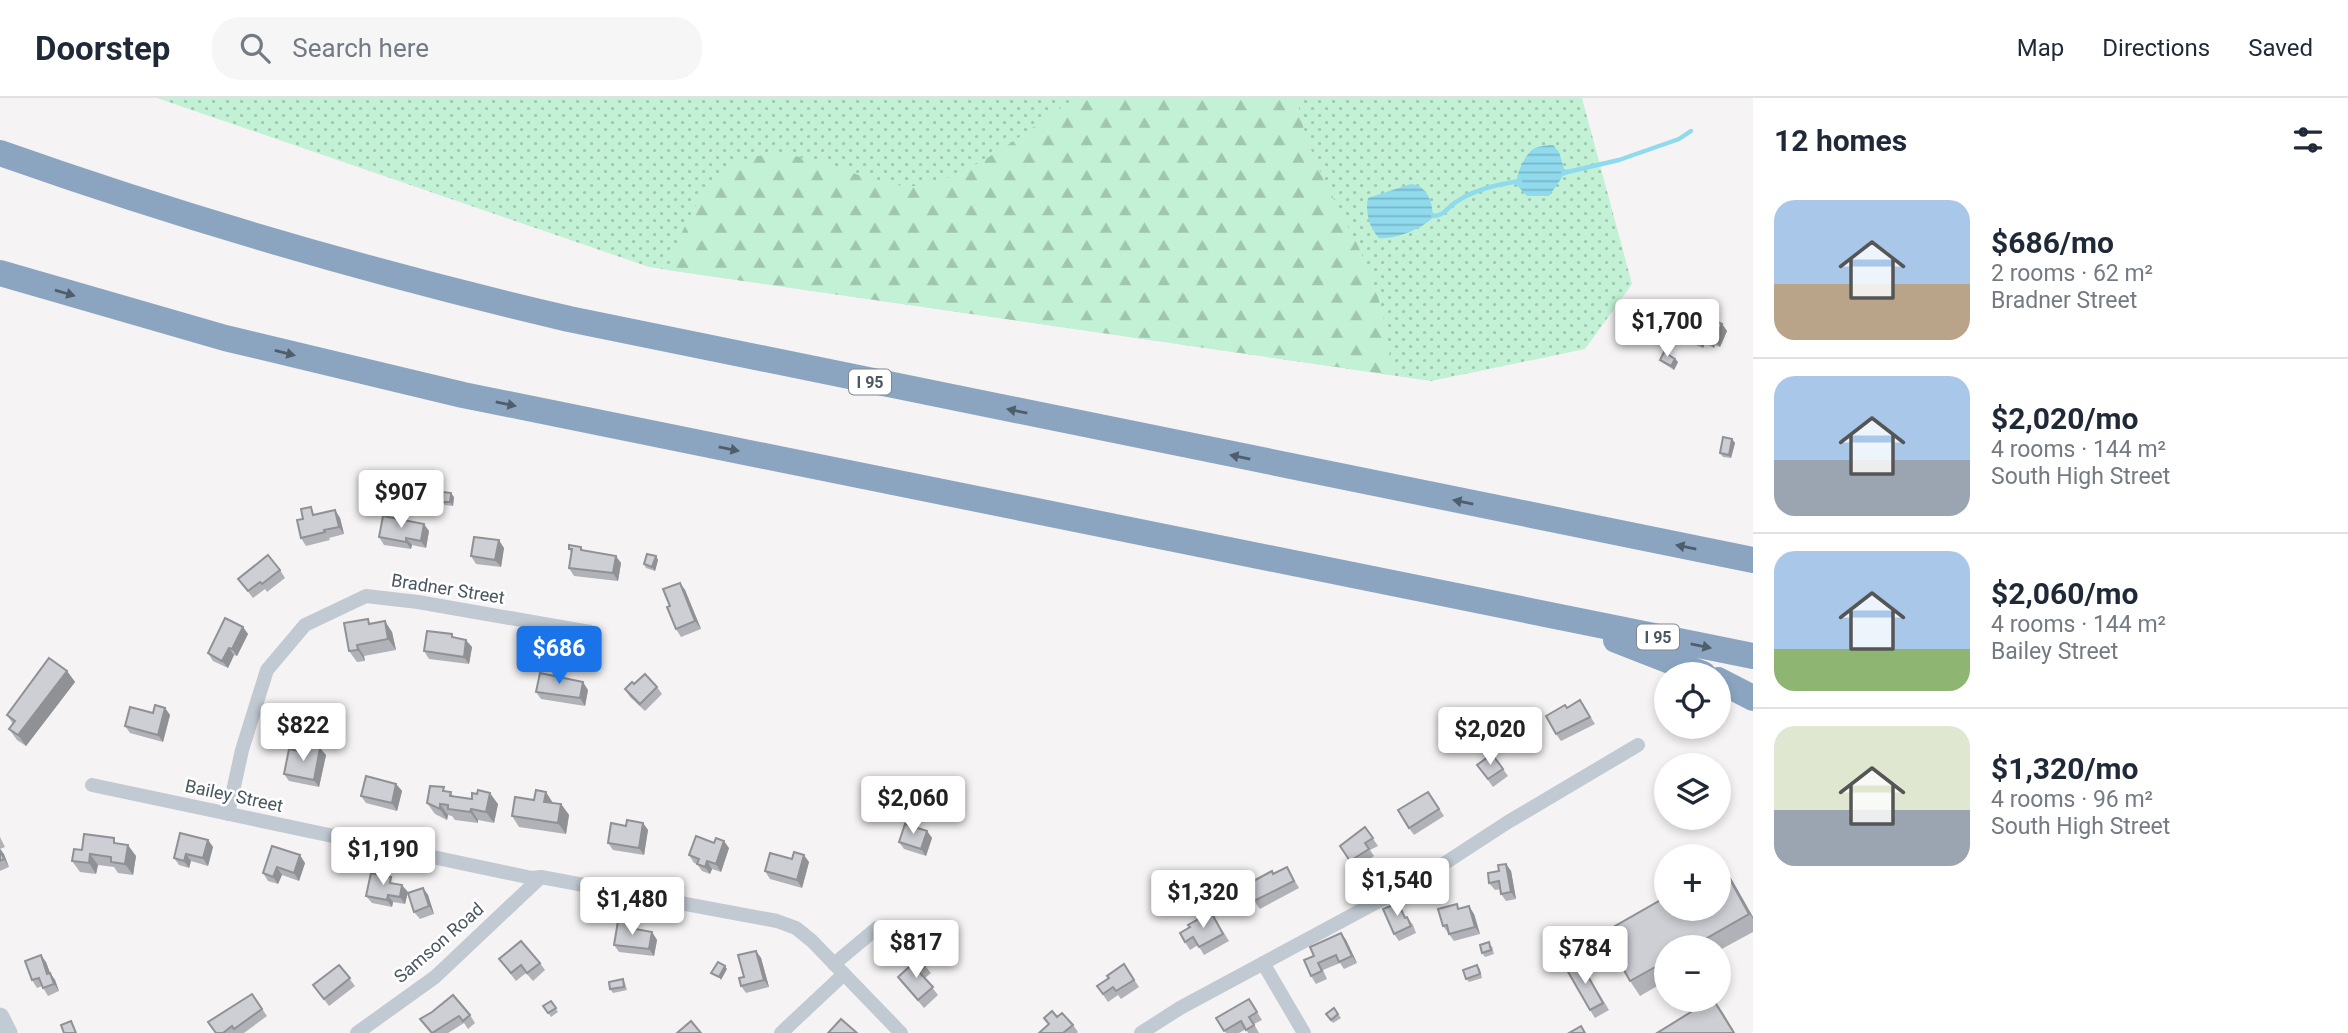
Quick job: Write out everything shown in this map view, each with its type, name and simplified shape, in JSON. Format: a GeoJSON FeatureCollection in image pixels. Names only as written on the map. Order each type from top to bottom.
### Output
{"type":"FeatureCollection","features":[{"type":"Feature","properties":{"kind":"highway","name":"I 95"},"geometry":{"type":"LineString","coordinates":[[0,152],[133,198],[269,240],[419,282],[557,316],[1753,560]]}},
{"type":"Feature","properties":{"kind":"highway","name":"I 95"},"geometry":{"type":"LineString","coordinates":[[0,273],[225,338],[451,393],[1753,656]]}},
{"type":"Feature","properties":{"kind":"highway"},"geometry":{"type":"LineString","coordinates":[[1562,618],[1673,662]]}},
{"type":"Feature","properties":{"kind":"highway"},"geometry":{"type":"LineString","coordinates":[[1731,687],[1753,698]]}},
{"type":"Feature","properties":{"kind":"main road"},"geometry":{"type":"LineString","coordinates":[[0,1017],[8,1033]]}},
{"type":"Feature","properties":{"kind":"street","name":"Bradner Street"},"geometry":{"type":"LineString","coordinates":[[228,814],[242,750],[267,670],[305,625],[366,596],[418,602],[590,632]]}},
{"type":"Feature","properties":{"kind":"street"},"geometry":{"type":"LineString","coordinates":[[1141,1033],[1180,1008],[1425,876],[1508,822],[1637,745]]}},
{"type":"Feature","properties":{"kind":"street","name":"Bailey Street"},"geometry":{"type":"LineString","coordinates":[[92,785],[532,878],[541,877],[777,921],[796,928],[812,940],[901,1033]]}},
{"type":"Feature","properties":{"kind":"street","name":"Samson Road"},"geometry":{"type":"LineString","coordinates":[[357,1033],[435,977],[541,877]]}},
{"type":"Feature","properties":{"kind":"street"},"geometry":{"type":"LineString","coordinates":[[781,1033],[877,928]]}},
{"type":"Feature","properties":{"kind":"street"},"geometry":{"type":"LineString","coordinates":[[1263,963],[1304,1033]]}},
{"type":"Feature","properties":{"kind":"green space"},"geometry":{"type":"Polygon","coordinates":[[[157,98],[1582,98],[1632,284],[1585,349],[1431,381],[649,267],[157,98]]]}},
{"type":"Feature","properties":{"kind":"green space"},"geometry":{"type":"Polygon","coordinates":[[[1075,98],[1298,98],[1305,134],[1372,278],[1385,325],[1392,375],[667,270],[691,214],[705,192],[721,174],[740,161],[764,155],[792,156],[893,184],[914,186],[933,183],[975,165],[997,152],[1075,98]]]}},
{"type":"Feature","properties":{"kind":"water"},"geometry":{"type":"Polygon","coordinates":[[[1553,145],[1559,152],[1568,174],[1563,176],[1549,196],[1527,196],[1516,184],[1522,164],[1535,148],[1553,145]]]}},
{"type":"Feature","properties":{"kind":"water"},"geometry":{"type":"Polygon","coordinates":[[[1411,184],[1417,185],[1428,196],[1432,218],[1407,233],[1379,238],[1369,219],[1368,198],[1411,184]]]}},
{"type":"Feature","properties":{"kind":"building"},"geometry":{"type":"Polygon","coordinates":[[[1697,313],[1722,324],[1714,340],[1700,336],[1698,340],[1686,335],[1697,313]]]}},
{"type":"Feature","properties":{"kind":"building"},"geometry":{"type":"Polygon","coordinates":[[[1664,352],[1675,359],[1671,366],[1660,360],[1664,352]]]}},
{"type":"Feature","properties":{"kind":"building"},"geometry":{"type":"Polygon","coordinates":[[[1723,437],[1732,439],[1729,455],[1720,453],[1723,437]]]}},
{"type":"Feature","properties":{"kind":"building"},"geometry":{"type":"Polygon","coordinates":[[[443,492],[451,493],[450,502],[442,502],[443,492]]]}},
{"type":"Feature","properties":{"kind":"building"},"geometry":{"type":"Polygon","coordinates":[[[311,507],[313,515],[335,510],[339,527],[301,538],[297,520],[303,519],[301,509],[311,507]]]}},
{"type":"Feature","properties":{"kind":"building"},"geometry":{"type":"Polygon","coordinates":[[[383,516],[424,524],[421,541],[406,538],[406,542],[379,537],[383,516]]]}},
{"type":"Feature","properties":{"kind":"building"},"geometry":{"type":"Polygon","coordinates":[[[474,537],[499,540],[495,560],[471,556],[474,537]]]}},
{"type":"Feature","properties":{"kind":"building"},"geometry":{"type":"Polygon","coordinates":[[[569,545],[581,547],[581,550],[616,556],[613,573],[569,568],[572,549],[569,549],[569,545]]]}},
{"type":"Feature","properties":{"kind":"building"},"geometry":{"type":"Polygon","coordinates":[[[647,554],[656,556],[652,567],[644,564],[647,554]]]}},
{"type":"Feature","properties":{"kind":"building"},"geometry":{"type":"Polygon","coordinates":[[[268,555],[280,570],[248,591],[238,579],[268,555]]]}},
{"type":"Feature","properties":{"kind":"building"},"geometry":{"type":"Polygon","coordinates":[[[680,583],[695,621],[676,629],[663,589],[680,583]]]}},
{"type":"Feature","properties":{"kind":"building"},"geometry":{"type":"Polygon","coordinates":[[[225,618],[243,627],[232,649],[229,648],[222,661],[208,653],[225,618]]]}},
{"type":"Feature","properties":{"kind":"building"},"geometry":{"type":"Polygon","coordinates":[[[368,619],[369,624],[385,621],[388,639],[357,645],[358,650],[349,651],[344,623],[368,619]]]}},
{"type":"Feature","properties":{"kind":"building"},"geometry":{"type":"Polygon","coordinates":[[[427,631],[452,634],[452,637],[466,640],[464,657],[424,651],[427,631]]]}},
{"type":"Feature","properties":{"kind":"building"},"geometry":{"type":"Polygon","coordinates":[[[49,658],[67,671],[18,735],[9,729],[15,721],[7,715],[49,658]]]}},
{"type":"Feature","properties":{"kind":"building"},"geometry":{"type":"Polygon","coordinates":[[[540,673],[583,682],[580,698],[536,692],[540,673]]]}},
{"type":"Feature","properties":{"kind":"building"},"geometry":{"type":"Polygon","coordinates":[[[645,674],[657,687],[640,704],[625,689],[645,674]]]}},
{"type":"Feature","properties":{"kind":"building"},"geometry":{"type":"Polygon","coordinates":[[[1580,700],[1590,717],[1556,734],[1546,716],[1580,700]]]}},
{"type":"Feature","properties":{"kind":"building"},"geometry":{"type":"Polygon","coordinates":[[[155,705],[165,708],[158,735],[125,726],[130,707],[153,713],[155,705]]]}},
{"type":"Feature","properties":{"kind":"building"},"geometry":{"type":"Polygon","coordinates":[[[304,745],[320,748],[314,780],[284,774],[289,749],[303,752],[304,745]]]}},
{"type":"Feature","properties":{"kind":"building"},"geometry":{"type":"Polygon","coordinates":[[[1492,754],[1503,769],[1488,779],[1477,765],[1492,754]]]}},
{"type":"Feature","properties":{"kind":"building"},"geometry":{"type":"Polygon","coordinates":[[[366,776],[396,784],[392,803],[361,796],[366,776]]]}},
{"type":"Feature","properties":{"kind":"building"},"geometry":{"type":"Polygon","coordinates":[[[430,786],[444,787],[443,791],[451,792],[450,796],[472,799],[472,793],[477,794],[478,790],[490,793],[486,812],[448,809],[448,805],[440,804],[440,809],[427,803],[430,786]]]}},
{"type":"Feature","properties":{"kind":"building"},"geometry":{"type":"Polygon","coordinates":[[[536,790],[546,792],[544,802],[561,804],[558,823],[512,816],[515,797],[534,800],[536,790]]]}},
{"type":"Feature","properties":{"kind":"building"},"geometry":{"type":"Polygon","coordinates":[[[1428,792],[1439,809],[1409,828],[1398,810],[1428,792]]]}},
{"type":"Feature","properties":{"kind":"building"},"geometry":{"type":"Polygon","coordinates":[[[627,820],[643,823],[639,848],[608,843],[611,823],[626,826],[627,820]]]}},
{"type":"Feature","properties":{"kind":"building"},"geometry":{"type":"Polygon","coordinates":[[[905,824],[927,831],[921,849],[899,842],[905,824]]]}},
{"type":"Feature","properties":{"kind":"building"},"geometry":{"type":"Polygon","coordinates":[[[1365,827],[1373,838],[1365,843],[1369,849],[1350,861],[1340,846],[1365,827]]]}},
{"type":"Feature","properties":{"kind":"building"},"geometry":{"type":"Polygon","coordinates":[[[180,833],[208,840],[203,858],[186,854],[184,861],[174,858],[180,833]]]}},
{"type":"Feature","properties":{"kind":"building"},"geometry":{"type":"Polygon","coordinates":[[[84,834],[114,838],[114,843],[128,845],[125,864],[111,862],[111,857],[90,854],[89,863],[72,861],[74,849],[82,850],[84,834]]]}},
{"type":"Feature","properties":{"kind":"building"},"geometry":{"type":"Polygon","coordinates":[[[696,836],[714,843],[716,838],[724,841],[716,864],[707,861],[705,867],[697,864],[699,859],[689,855],[696,836]]]}},
{"type":"Feature","properties":{"kind":"building"},"geometry":{"type":"Polygon","coordinates":[[[272,846],[300,855],[294,873],[277,867],[273,877],[263,873],[272,846]]]}},
{"type":"Feature","properties":{"kind":"building"},"geometry":{"type":"Polygon","coordinates":[[[794,852],[804,855],[797,880],[765,871],[770,853],[792,859],[794,852]]]}},
{"type":"Feature","properties":{"kind":"building"},"geometry":{"type":"Polygon","coordinates":[[[1506,864],[1511,892],[1501,894],[1499,881],[1489,883],[1488,873],[1499,871],[1498,865],[1506,864]]]}},
{"type":"Feature","properties":{"kind":"building"},"geometry":{"type":"Polygon","coordinates":[[[1287,867],[1294,881],[1254,901],[1246,885],[1272,871],[1273,874],[1287,867]]]}},
{"type":"Feature","properties":{"kind":"building"},"geometry":{"type":"Polygon","coordinates":[[[371,873],[391,877],[390,883],[402,885],[400,897],[388,895],[387,900],[366,896],[371,873]]]}},
{"type":"Feature","properties":{"kind":"building"},"geometry":{"type":"Polygon","coordinates":[[[1731,881],[1749,914],[1712,935],[1654,935],[1654,968],[1630,981],[1603,933],[1654,904],[1654,921],[1731,921],[1731,881]]]}},
{"type":"Feature","properties":{"kind":"building"},"geometry":{"type":"Polygon","coordinates":[[[423,888],[429,906],[414,912],[408,893],[423,888]]]}},
{"type":"Feature","properties":{"kind":"building"},"geometry":{"type":"Polygon","coordinates":[[[1398,903],[1411,926],[1394,934],[1383,909],[1398,903]]]}},
{"type":"Feature","properties":{"kind":"building"},"geometry":{"type":"Polygon","coordinates":[[[1457,904],[1458,909],[1469,906],[1475,927],[1449,934],[1447,925],[1443,926],[1438,909],[1457,904]]]}},
{"type":"Feature","properties":{"kind":"building"},"geometry":{"type":"Polygon","coordinates":[[[1211,912],[1223,934],[1199,947],[1193,937],[1185,942],[1180,933],[1190,927],[1188,925],[1211,912]]]}},
{"type":"Feature","properties":{"kind":"building"},"geometry":{"type":"Polygon","coordinates":[[[618,921],[631,923],[630,928],[652,932],[649,949],[614,945],[618,921]]]}},
{"type":"Feature","properties":{"kind":"building"},"geometry":{"type":"Polygon","coordinates":[[[1341,933],[1352,956],[1339,962],[1336,955],[1318,963],[1322,971],[1311,976],[1304,960],[1314,956],[1310,947],[1341,933]]]}},
{"type":"Feature","properties":{"kind":"building"},"geometry":{"type":"Polygon","coordinates":[[[521,941],[540,963],[527,973],[521,965],[511,973],[499,959],[521,941]]]}},
{"type":"Feature","properties":{"kind":"building"},"geometry":{"type":"Polygon","coordinates":[[[1489,942],[1491,950],[1482,953],[1480,945],[1489,942]]]}},
{"type":"Feature","properties":{"kind":"building"},"geometry":{"type":"Polygon","coordinates":[[[756,951],[764,980],[741,986],[739,978],[744,977],[738,955],[756,951]]]}},
{"type":"Feature","properties":{"kind":"building"},"geometry":{"type":"Polygon","coordinates":[[[41,955],[47,974],[50,973],[54,984],[43,988],[39,978],[32,980],[25,961],[41,955]]]}},
{"type":"Feature","properties":{"kind":"building"},"geometry":{"type":"Polygon","coordinates":[[[919,958],[925,966],[919,972],[933,987],[918,1000],[898,977],[919,958]]]}},
{"type":"Feature","properties":{"kind":"building"},"geometry":{"type":"Polygon","coordinates":[[[718,962],[725,966],[719,977],[711,973],[718,962]]]}},
{"type":"Feature","properties":{"kind":"building"},"geometry":{"type":"Polygon","coordinates":[[[1580,962],[1603,1003],[1590,1010],[1567,970],[1580,962]]]}},
{"type":"Feature","properties":{"kind":"building"},"geometry":{"type":"Polygon","coordinates":[[[1124,964],[1134,980],[1116,991],[1113,987],[1103,994],[1097,986],[1124,964]]]}},
{"type":"Feature","properties":{"kind":"building"},"geometry":{"type":"Polygon","coordinates":[[[339,965],[350,978],[324,999],[313,985],[339,965]]]}},
{"type":"Feature","properties":{"kind":"building"},"geometry":{"type":"Polygon","coordinates":[[[1477,965],[1480,974],[1466,979],[1463,970],[1477,965]]]}},
{"type":"Feature","properties":{"kind":"building"},"geometry":{"type":"Polygon","coordinates":[[[623,979],[624,987],[610,989],[609,982],[623,979]]]}},
{"type":"Feature","properties":{"kind":"building"},"geometry":{"type":"Polygon","coordinates":[[[252,994],[262,1009],[234,1029],[232,1026],[223,1033],[216,1033],[208,1022],[252,994]]]}},
{"type":"Feature","properties":{"kind":"building"},"geometry":{"type":"Polygon","coordinates":[[[453,995],[470,1015],[463,1021],[459,1016],[432,1033],[420,1019],[453,995]]]}},
{"type":"Feature","properties":{"kind":"building"},"geometry":{"type":"Polygon","coordinates":[[[1249,999],[1257,1012],[1249,1017],[1254,1025],[1246,1030],[1241,1021],[1224,1031],[1216,1018],[1249,999]]]}},
{"type":"Feature","properties":{"kind":"building"},"geometry":{"type":"Polygon","coordinates":[[[551,1001],[556,1008],[548,1013],[543,1006],[551,1001]]]}},
{"type":"Feature","properties":{"kind":"building"},"geometry":{"type":"Polygon","coordinates":[[[1334,1008],[1338,1014],[1331,1020],[1326,1014],[1334,1008]]]}},
{"type":"Feature","properties":{"kind":"building"},"geometry":{"type":"Polygon","coordinates":[[[1052,1011],[1057,1017],[1062,1013],[1073,1025],[1063,1033],[1039,1033],[1049,1024],[1044,1018],[1052,1011]]]}},
{"type":"Feature","properties":{"kind":"building"},"geometry":{"type":"Polygon","coordinates":[[[1692,1012],[1721,1012],[1734,1033],[1657,1033],[1692,1012]]]}},
{"type":"Feature","properties":{"kind":"building"},"geometry":{"type":"Polygon","coordinates":[[[841,1019],[857,1033],[828,1033],[841,1019]]]}},
{"type":"Feature","properties":{"kind":"building"},"geometry":{"type":"Polygon","coordinates":[[[71,1021],[76,1033],[64,1033],[61,1025],[71,1021]]]}},
{"type":"Feature","properties":{"kind":"building"},"geometry":{"type":"Polygon","coordinates":[[[691,1021],[701,1033],[677,1033],[691,1021]]]}},
{"type":"Feature","properties":{"kind":"building"},"geometry":{"type":"Polygon","coordinates":[[[1581,1026],[1585,1033],[1569,1033],[1581,1026]]]}},
{"type":"Feature","properties":{"kind":"waterway"},"geometry":{"type":"LineString","coordinates":[[1563,173],[1619,160],[1679,139],[1691,131]]}},
{"type":"Feature","properties":{"kind":"waterway"},"geometry":{"type":"LineString","coordinates":[[1433,216],[1440,215],[1456,202],[1478,191],[1520,181]]}}]}
